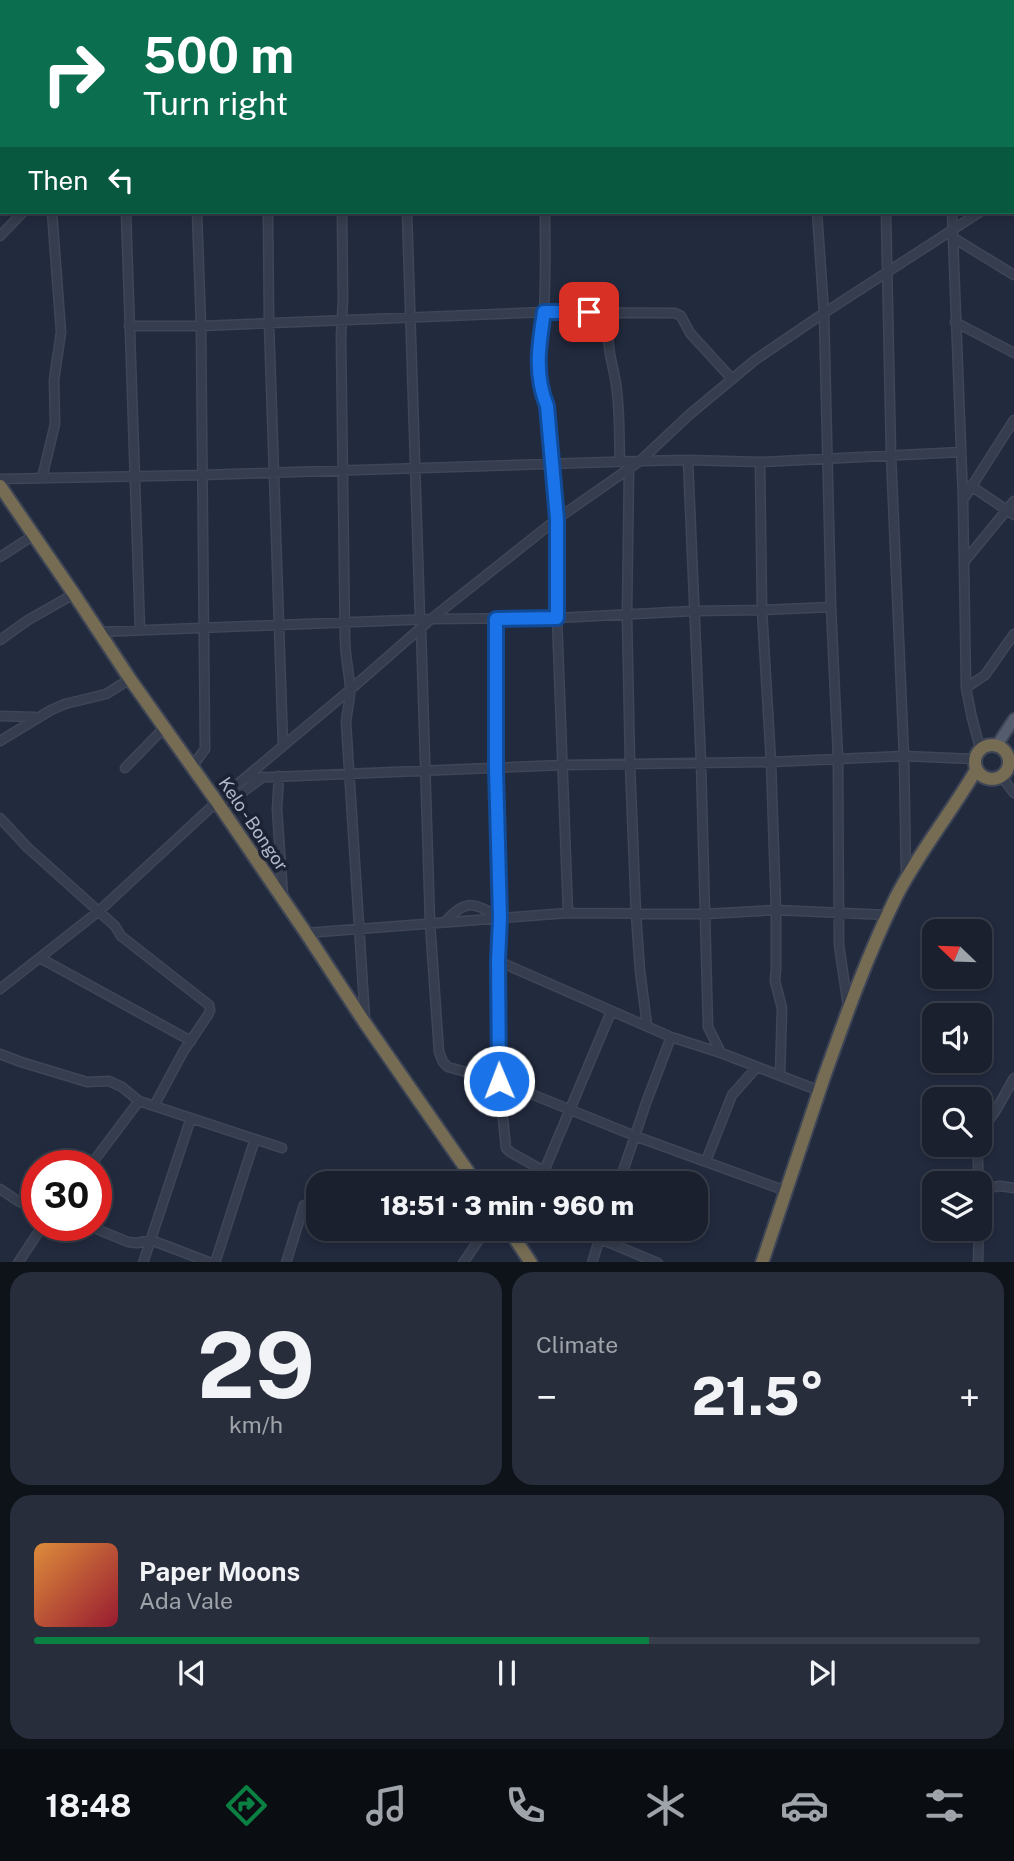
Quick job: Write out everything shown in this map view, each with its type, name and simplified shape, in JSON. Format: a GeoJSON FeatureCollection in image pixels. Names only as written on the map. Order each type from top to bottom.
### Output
{"type":"FeatureCollection","features":[{"type":"Feature","properties":{"kind":"highway","name":"Kelo - Bongor"},"geometry":{"type":"LineString","coordinates":[[0,486],[468,1171]]}},
{"type":"Feature","properties":{"kind":"highway"},"geometry":{"type":"LineString","coordinates":[[762,1262],[848,1009],[887,915],[928,841],[962,794],[979,764],[985,746],[997,745],[1005,751],[1009,763],[991,779],[979,764]]}},
{"type":"Feature","properties":{"kind":"highway"},"geometry":{"type":"LineString","coordinates":[[517,1241],[531,1262]]}},
{"type":"Feature","properties":{"kind":"main road"},"geometry":{"type":"LineString","coordinates":[[997,745],[1014,719]]}},
{"type":"Feature","properties":{"kind":"street"},"geometry":{"type":"LineString","coordinates":[[0,236],[21,214]]}},
{"type":"Feature","properties":{"kind":"street"},"geometry":{"type":"LineString","coordinates":[[43,478],[55,424],[54,380],[61,332],[52,214]]}},
{"type":"Feature","properties":{"kind":"street"},"geometry":{"type":"LineString","coordinates":[[126,214],[140,630]]}},
{"type":"Feature","properties":{"kind":"street"},"geometry":{"type":"LineString","coordinates":[[192,767],[205,749],[201,326],[197,214]]}},
{"type":"Feature","properties":{"kind":"street"},"geometry":{"type":"LineString","coordinates":[[268,214],[283,746]]}},
{"type":"Feature","properties":{"kind":"street"},"geometry":{"type":"LineString","coordinates":[[342,214],[345,655],[351,689],[346,722],[365,1023]]}},
{"type":"Feature","properties":{"kind":"street"},"geometry":{"type":"LineString","coordinates":[[407,214],[430,923],[439,1052],[448,1067],[499,1081],[635,1136],[786,1191]]}},
{"type":"Feature","properties":{"kind":"street"},"geometry":{"type":"LineString","coordinates":[[545,214],[544,312],[538,378],[547,406],[557,519],[557,618],[568,913]]}},
{"type":"Feature","properties":{"kind":"street"},"geometry":{"type":"LineString","coordinates":[[817,214],[824,313],[831,607],[838,758],[839,945],[848,1009]]}},
{"type":"Feature","properties":{"kind":"street"},"geometry":{"type":"LineString","coordinates":[[886,214],[891,455],[904,756],[906,878]]}},
{"type":"Feature","properties":{"kind":"street"},"geometry":{"type":"LineString","coordinates":[[245,778],[563,765],[771,762],[904,756],[979,764],[966,688],[963,500],[952,214]]}},
{"type":"Feature","properties":{"kind":"street"},"geometry":{"type":"LineString","coordinates":[[0,989],[99,911],[219,805],[245,778],[351,689],[420,624],[431,619],[557,519],[640,461],[689,415],[755,360],[977,214]]}},
{"type":"Feature","properties":{"kind":"street"},"geometry":{"type":"LineString","coordinates":[[952,233],[1014,275]]}},
{"type":"Feature","properties":{"kind":"street"},"geometry":{"type":"LineString","coordinates":[[129,326],[201,326],[544,312],[675,313],[681,316],[690,333],[732,379]]}},
{"type":"Feature","properties":{"kind":"street"},"geometry":{"type":"LineString","coordinates":[[612,312],[607,338],[616,384],[620,462]]}},
{"type":"Feature","properties":{"kind":"street"},"geometry":{"type":"LineString","coordinates":[[955,322],[1014,353]]}},
{"type":"Feature","properties":{"kind":"street"},"geometry":{"type":"LineString","coordinates":[[963,500],[1014,420]]}},
{"type":"Feature","properties":{"kind":"street"},"geometry":{"type":"LineString","coordinates":[[0,479],[640,461],[760,462],[961,452]]}},
{"type":"Feature","properties":{"kind":"street"},"geometry":{"type":"LineString","coordinates":[[688,460],[701,762],[708,1027],[721,1053]]}},
{"type":"Feature","properties":{"kind":"street"},"geometry":{"type":"LineString","coordinates":[[760,462],[762,610],[776,910],[775,981],[782,1008],[780,1076]]}},
{"type":"Feature","properties":{"kind":"street"},"geometry":{"type":"LineString","coordinates":[[629,468],[627,615],[630,764],[636,914],[647,1025]]}},
{"type":"Feature","properties":{"kind":"street"},"geometry":{"type":"LineString","coordinates":[[971,486],[1010,513]]}},
{"type":"Feature","properties":{"kind":"street"},"geometry":{"type":"LineString","coordinates":[[964,562],[1010,513],[1014,501]]}},
{"type":"Feature","properties":{"kind":"street"},"geometry":{"type":"LineString","coordinates":[[0,557],[34,535]]}},
{"type":"Feature","properties":{"kind":"street"},"geometry":{"type":"LineString","coordinates":[[0,640],[28,620],[74,594]]}},
{"type":"Feature","properties":{"kind":"street"},"geometry":{"type":"LineString","coordinates":[[431,619],[557,618],[831,607]]}},
{"type":"Feature","properties":{"kind":"street"},"geometry":{"type":"LineString","coordinates":[[496,619],[499,1081],[506,1148],[510,1152],[544,1171],[611,1012]]}},
{"type":"Feature","properties":{"kind":"street"},"geometry":{"type":"LineString","coordinates":[[98,632],[345,622],[420,624]]}},
{"type":"Feature","properties":{"kind":"street"},"geometry":{"type":"LineString","coordinates":[[966,688],[985,675],[1014,634]]}},
{"type":"Feature","properties":{"kind":"street"},"geometry":{"type":"LineString","coordinates":[[0,741],[65,704],[106,694],[130,679]]}},
{"type":"Feature","properties":{"kind":"street"},"geometry":{"type":"LineString","coordinates":[[0,716],[39,717]]}},
{"type":"Feature","properties":{"kind":"street"},"geometry":{"type":"LineString","coordinates":[[125,768],[164,728]]}},
{"type":"Feature","properties":{"kind":"street"},"geometry":{"type":"LineString","coordinates":[[1009,763],[1014,793]]}},
{"type":"Feature","properties":{"kind":"street"},"geometry":{"type":"LineString","coordinates":[[279,776],[277,809],[283,899]]}},
{"type":"Feature","properties":{"kind":"street"},"geometry":{"type":"LineString","coordinates":[[219,805],[263,777]]}},
{"type":"Feature","properties":{"kind":"street"},"geometry":{"type":"LineString","coordinates":[[0,818],[27,847],[115,926],[121,936],[209,1005],[208,1015],[176,1064],[154,1106]]}},
{"type":"Feature","properties":{"kind":"street"},"geometry":{"type":"LineString","coordinates":[[445,922],[454,911],[467,904],[478,905],[500,918]]}},
{"type":"Feature","properties":{"kind":"street"},"geometry":{"type":"LineString","coordinates":[[306,933],[568,913],[705,914],[776,910],[887,915]]}},
{"type":"Feature","properties":{"kind":"street"},"geometry":{"type":"LineString","coordinates":[[40,958],[191,1041]]}},
{"type":"Feature","properties":{"kind":"street"},"geometry":{"type":"LineString","coordinates":[[498,961],[671,1037],[820,1091]]}},
{"type":"Feature","properties":{"kind":"street"},"geometry":{"type":"LineString","coordinates":[[623,1171],[671,1037]]}},
{"type":"Feature","properties":{"kind":"street"},"geometry":{"type":"LineString","coordinates":[[0,1054],[87,1082],[109,1081],[122,1087],[139,1101],[282,1148]]}},
{"type":"Feature","properties":{"kind":"street"},"geometry":{"type":"LineString","coordinates":[[706,1161],[732,1094],[758,1067]]}},
{"type":"Feature","properties":{"kind":"street"},"geometry":{"type":"LineString","coordinates":[[992,1116],[1014,1078]]}},
{"type":"Feature","properties":{"kind":"street"},"geometry":{"type":"LineString","coordinates":[[102,1150],[139,1101]]}},
{"type":"Feature","properties":{"kind":"street"},"geometry":{"type":"LineString","coordinates":[[143,1262],[191,1118]]}},
{"type":"Feature","properties":{"kind":"street"},"geometry":{"type":"LineString","coordinates":[[112,1235],[132,1243],[151,1240],[213,1262],[255,1139]]}},
{"type":"Feature","properties":{"kind":"street"},"geometry":{"type":"LineString","coordinates":[[992,1187],[1014,1188]]}},
{"type":"Feature","properties":{"kind":"street"},"geometry":{"type":"LineString","coordinates":[[0,1189],[21,1202]]}},
{"type":"Feature","properties":{"kind":"street"},"geometry":{"type":"LineString","coordinates":[[286,1262],[304,1205]]}},
{"type":"Feature","properties":{"kind":"street"},"geometry":{"type":"LineString","coordinates":[[18,1262],[32,1241]]}},
{"type":"Feature","properties":{"kind":"street"},"geometry":{"type":"LineString","coordinates":[[463,1262],[478,1241]]}},
{"type":"Feature","properties":{"kind":"street"},"geometry":{"type":"LineString","coordinates":[[592,1262],[600,1241]]}},
{"type":"Feature","properties":{"kind":"street"},"geometry":{"type":"LineString","coordinates":[[603,1241],[658,1262]]}},
{"type":"Feature","properties":{"kind":"street"},"geometry":{"type":"LineString","coordinates":[[978,1262],[979,1241]]}},
{"type":"Feature","properties":{"kind":"route"},"geometry":{"type":"LineString","coordinates":[[499,1081],[496,619],[557,618],[557,519],[547,406],[538,378],[539,345],[544,312],[589,312]]}}]}
